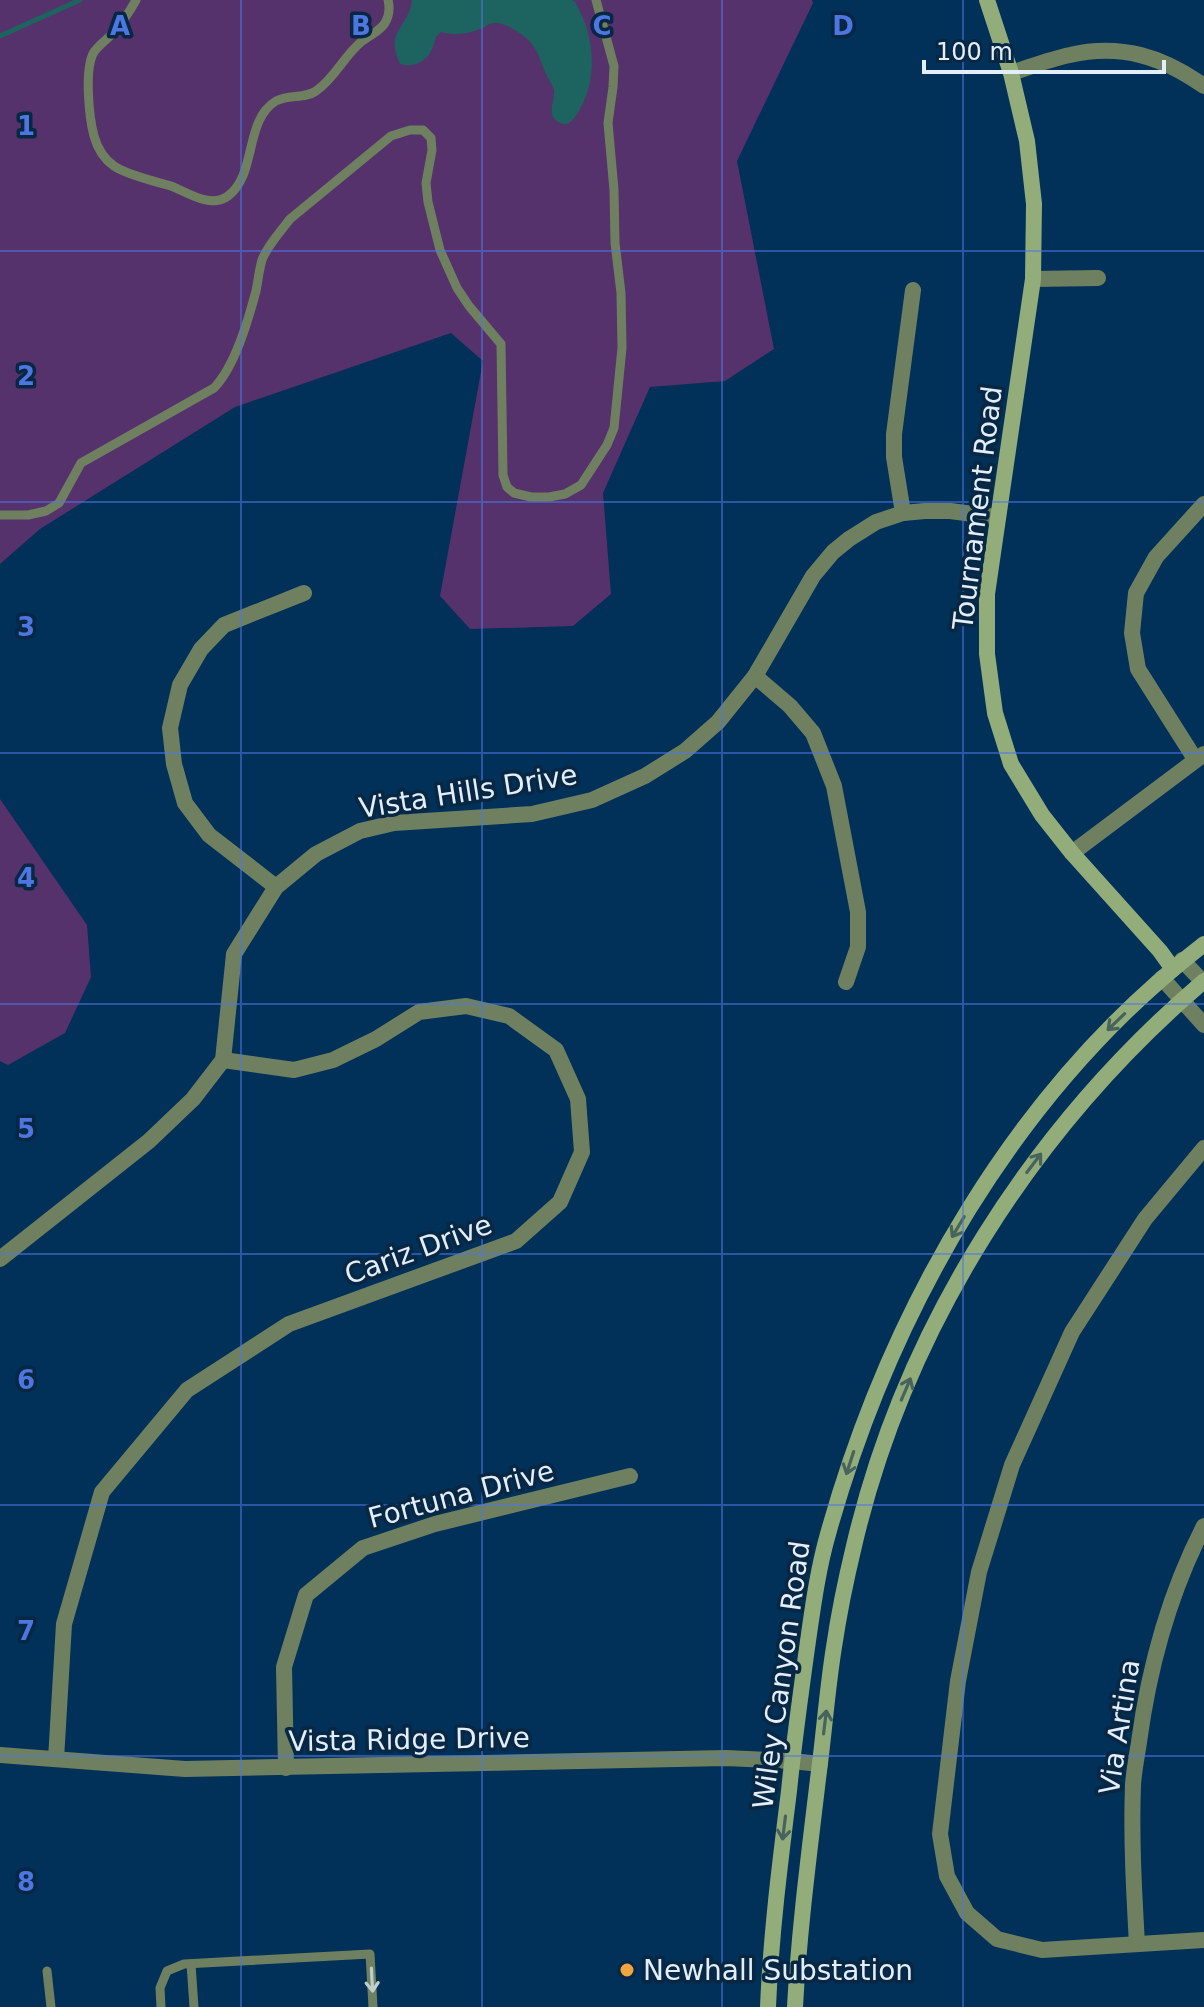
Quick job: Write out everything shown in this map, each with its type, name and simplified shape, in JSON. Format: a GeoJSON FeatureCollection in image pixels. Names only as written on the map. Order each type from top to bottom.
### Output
{"type":"FeatureCollection","features":[{"type":"Feature","properties":{"kind":"main road","name":"Tournament Road"},"geometry":{"type":"LineString","coordinates":[[987,0],[1011,73],[1027,141],[1034,204],[1033,279],[987,594],[987,654],[995,713],[1011,764],[1042,815],[1173,969]]}},
{"type":"Feature","properties":{"kind":"main road","name":"Wiley Canyon Road"},"geometry":{"type":"LineString","coordinates":[[768,2007],[772,1935],[812,1611],[827,1537],[877,1388],[908,1318],[955,1232],[1004,1156],[1055,1090],[1109,1029],[1204,944]]}},
{"type":"Feature","properties":{"kind":"main road","name":"Wiley Canyon Road"},"geometry":{"type":"LineString","coordinates":[[795,2007],[834,1648],[854,1545],[872,1480],[922,1349],[961,1275],[1026,1174],[1073,1112],[1129,1050],[1204,982]]}},
{"type":"Feature","properties":{"kind":"street"},"geometry":{"type":"LineString","coordinates":[[1011,73],[1071,54],[1107,50],[1140,53],[1182,70],[1204,86]]}},
{"type":"Feature","properties":{"kind":"street"},"geometry":{"type":"LineString","coordinates":[[1033,279],[1098,278]]}},
{"type":"Feature","properties":{"kind":"street"},"geometry":{"type":"LineString","coordinates":[[903,513],[894,457],[894,434],[913,290]]}},
{"type":"Feature","properties":{"kind":"street"},"geometry":{"type":"LineString","coordinates":[[1072,853],[1200,756],[1138,669],[1132,633],[1136,593],[1156,557],[1204,504]]}},
{"type":"Feature","properties":{"kind":"street","name":"Vista Hills Drive"},"geometry":{"type":"LineString","coordinates":[[223,1060],[234,954],[276,887],[316,854],[360,831],[394,823],[532,814],[592,800],[645,776],[685,751],[718,722],[755,676],[813,576],[833,552],[849,539],[876,522],[903,513],[950,511],[997,517]]}},
{"type":"Feature","properties":{"kind":"street"},"geometry":{"type":"LineString","coordinates":[[276,887],[209,835],[185,803],[174,764],[170,728],[180,685],[201,649],[224,625],[304,593]]}},
{"type":"Feature","properties":{"kind":"street"},"geometry":{"type":"LineString","coordinates":[[755,676],[790,706],[813,733],[834,786],[858,912],[858,947],[846,982]]}},
{"type":"Feature","properties":{"kind":"street","name":"Tournament Road"},"geometry":{"type":"LineString","coordinates":[[1173,969],[1204,982]]}},
{"type":"Feature","properties":{"kind":"street","name":"Tournament Road"},"geometry":{"type":"LineString","coordinates":[[1173,969],[1182,999],[1204,1025]]}},
{"type":"Feature","properties":{"kind":"street","name":"Cariz Drive"},"geometry":{"type":"LineString","coordinates":[[56,1759],[64,1624],[102,1492],[187,1390],[289,1324],[516,1241],[560,1202],[582,1152],[578,1099],[556,1050],[509,1016],[466,1006],[419,1012],[376,1039],[333,1060],[294,1070],[223,1060]]}},
{"type":"Feature","properties":{"kind":"street"},"geometry":{"type":"LineString","coordinates":[[0,1259],[149,1141],[193,1099],[223,1060]]}},
{"type":"Feature","properties":{"kind":"street"},"geometry":{"type":"LineString","coordinates":[[1204,1148],[1145,1219],[1072,1332],[1012,1465],[979,1572],[958,1681],[940,1834],[947,1876],[967,1913],[997,1939],[1042,1950],[1204,1940]]}},
{"type":"Feature","properties":{"kind":"street","name":"Fortuna Drive"},"geometry":{"type":"LineString","coordinates":[[286,1768],[284,1667],[306,1595],[363,1548],[435,1524],[630,1476]]}},
{"type":"Feature","properties":{"kind":"street","name":"Via Artina"},"geometry":{"type":"LineString","coordinates":[[1137,1944],[1132,1853],[1133,1795],[1142,1714],[1161,1634],[1192,1548],[1204,1526]]}},
{"type":"Feature","properties":{"kind":"street","name":"Vista Ridge Drive"},"geometry":{"type":"LineString","coordinates":[[0,1755],[185,1769],[726,1758],[820,1764]]}},
{"type":"Feature","properties":{"kind":"lane"},"geometry":{"type":"LineString","coordinates":[[136,0],[113,33],[93,53],[89,70],[89,98],[94,137],[104,157],[116,168],[201,199],[217,201],[228,196],[238,184],[263,111],[278,99],[314,93],[334,75],[357,45],[384,25],[390,9],[388,0]]}},
{"type":"Feature","properties":{"kind":"lane"},"geometry":{"type":"LineString","coordinates":[[0,515],[28,515],[46,511],[59,503],[81,463],[214,388],[222,379],[244,330],[262,259],[280,232],[290,219],[391,136],[410,130],[423,130],[431,138],[426,183],[440,250],[457,288],[501,344],[503,475],[507,487],[514,493],[549,497],[565,494],[581,485],[607,445],[614,428],[622,348],[621,293],[608,123],[614,66],[596,0]]}},
{"type":"Feature","properties":{"kind":"lane"},"geometry":{"type":"LineString","coordinates":[[161,2007],[160,1988],[167,1971],[184,1964],[370,1954],[373,2007]]}},
{"type":"Feature","properties":{"kind":"lane"},"geometry":{"type":"LineString","coordinates":[[191,1964],[194,2007]]}},
{"type":"Feature","properties":{"kind":"lane"},"geometry":{"type":"LineString","coordinates":[[47,1971],[51,2007]]}},
{"type":"Feature","properties":{"kind":"shaded area"},"geometry":{"type":"Polygon","coordinates":[[[0,0],[812,0],[737,161],[774,349],[725,381],[650,387],[603,493],[611,594],[573,626],[470,629],[440,596],[483,361],[451,333],[235,407],[40,529],[0,564],[0,0]]]}},
{"type":"Feature","properties":{"kind":"shaded area"},"geometry":{"type":"Polygon","coordinates":[[[412,0],[575,2],[587,30],[592,60],[588,90],[575,117],[567,124],[555,120],[552,113],[554,90],[537,52],[525,37],[502,24],[493,23],[462,34],[441,32],[423,61],[400,64],[396,53],[396,36],[412,0]]]}},
{"type":"Feature","properties":{"kind":"shaded area"},"geometry":{"type":"Polygon","coordinates":[[[0,799],[87,925],[91,977],[65,1033],[8,1065],[0,1061],[0,799]]]}},
{"type":"Feature","properties":{"kind":"waterway"},"geometry":{"type":"LineString","coordinates":[[0,36],[80,0]]}},
{"type":"Feature","properties":{"kind":"place","name":"Newhall Substation"},"geometry":{"type":"Point","coordinates":[627,1970]}}]}
